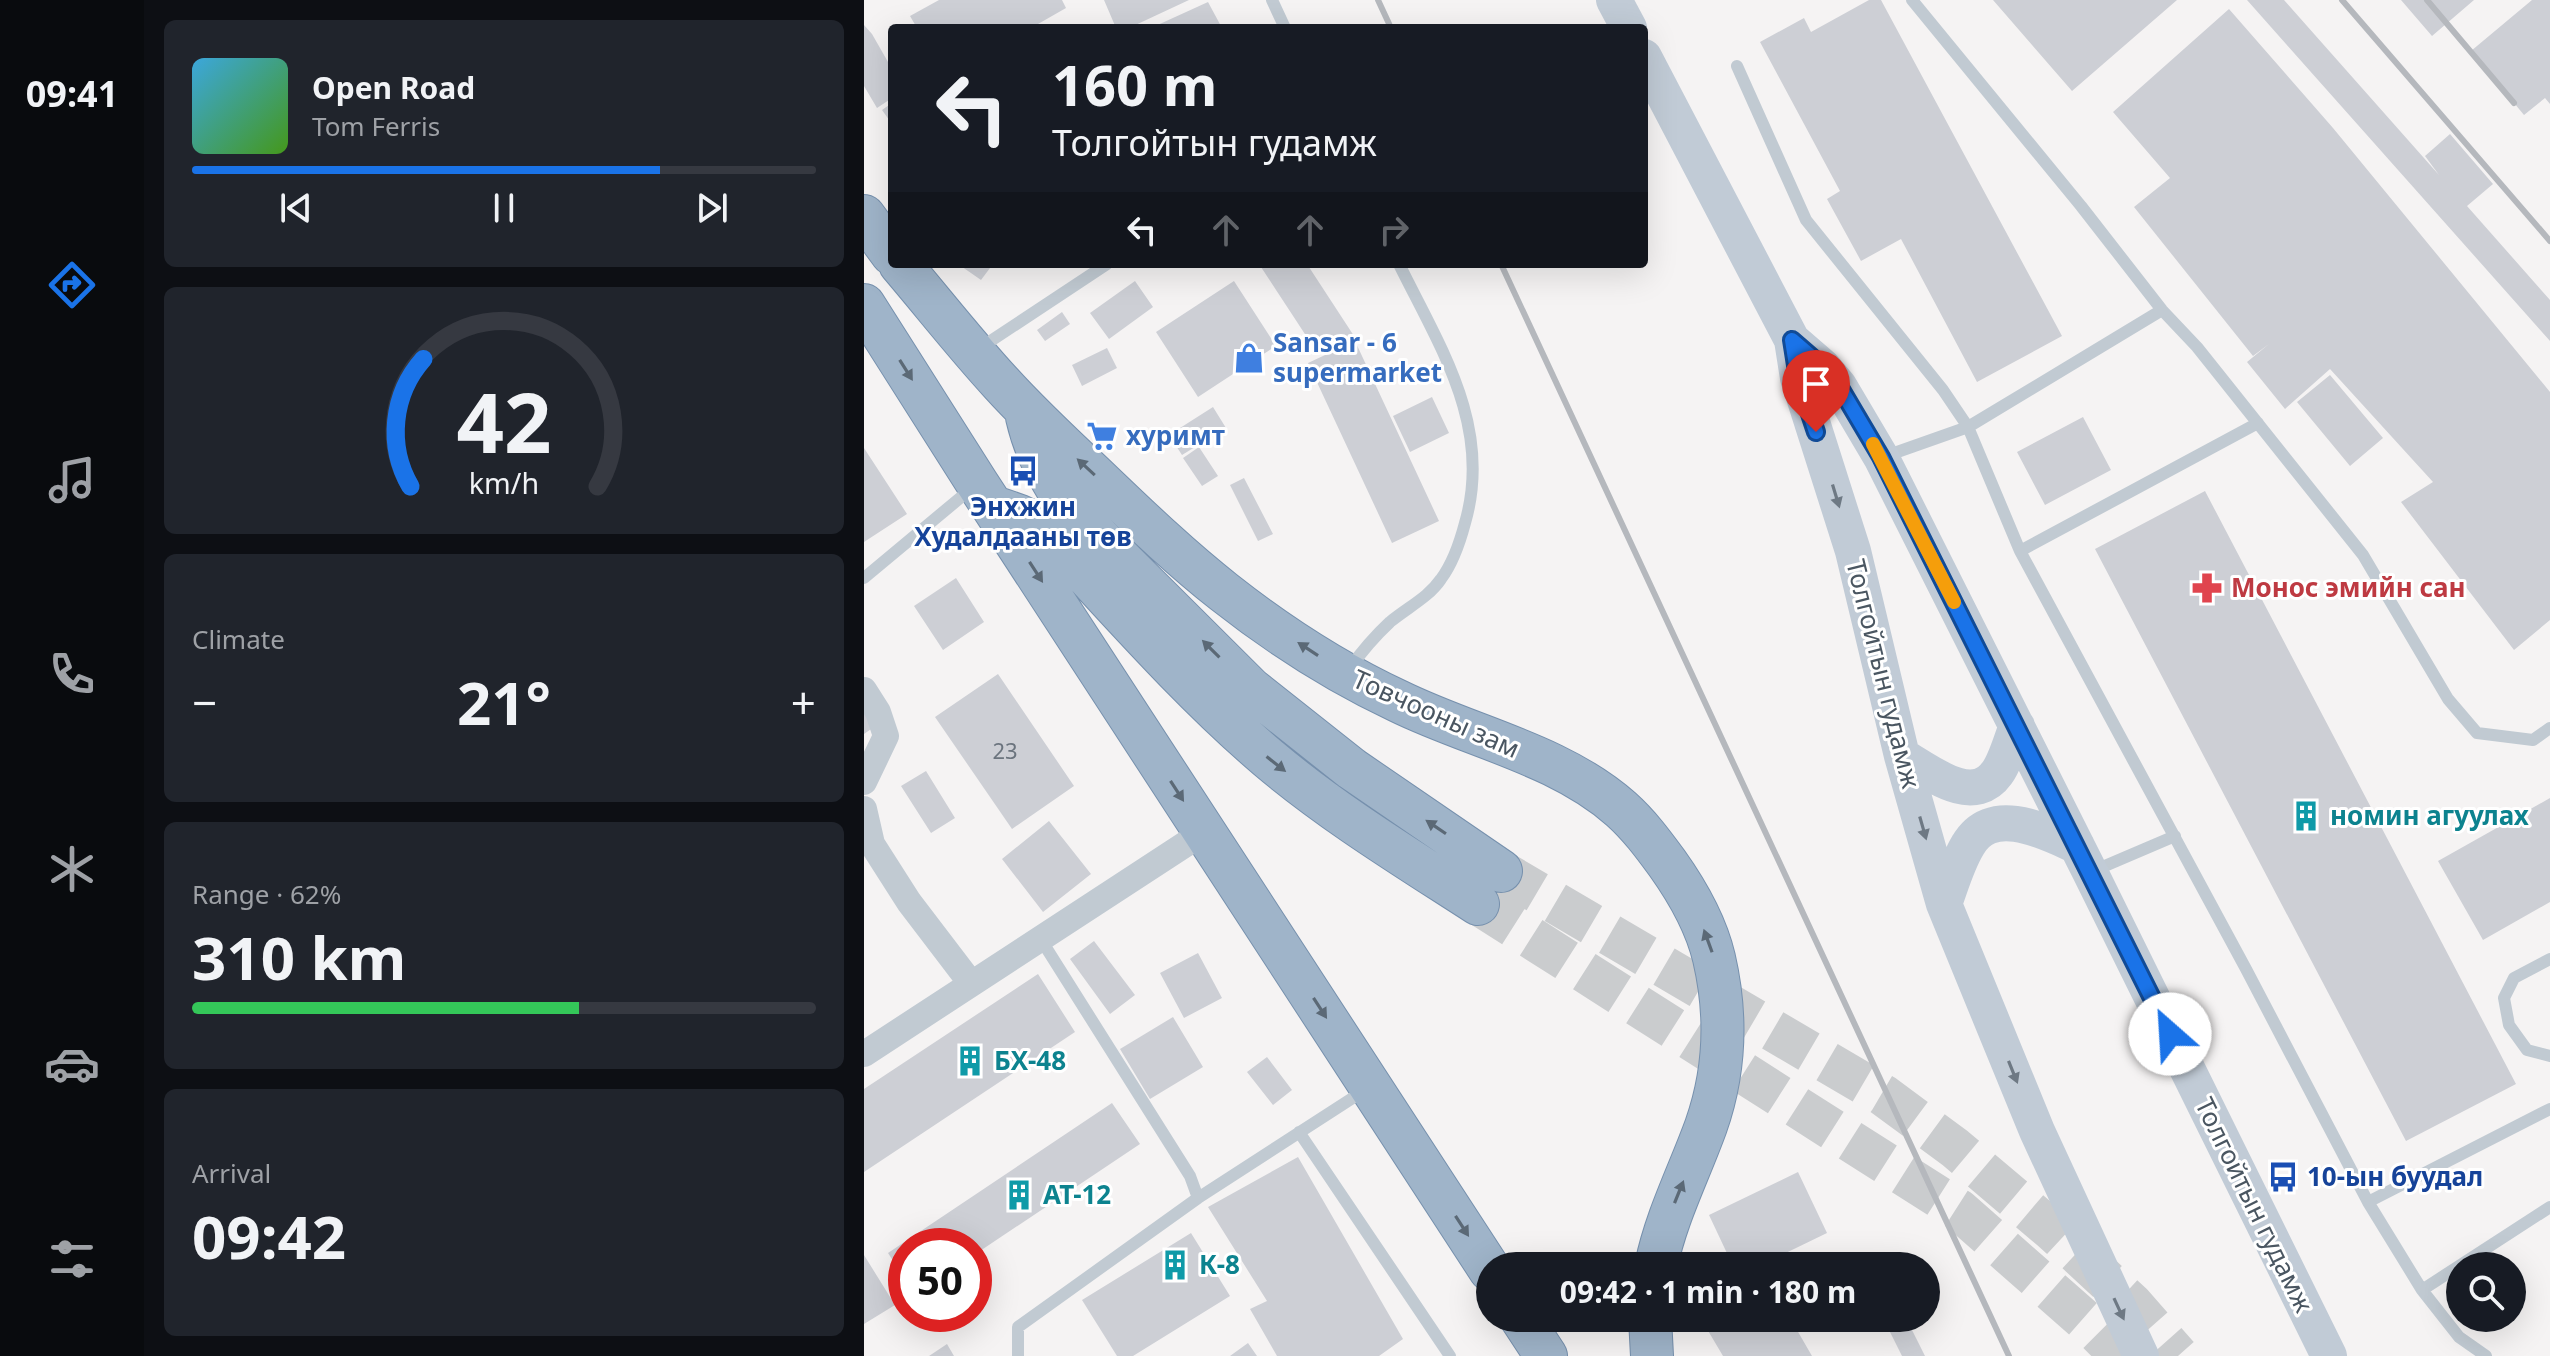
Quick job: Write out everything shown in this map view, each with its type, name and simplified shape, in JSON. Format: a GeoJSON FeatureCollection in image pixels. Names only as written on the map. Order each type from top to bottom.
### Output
{"type":"FeatureCollection","features":[{"type":"Feature","properties":{"kind":"highway"},"geometry":{"type":"LineString","coordinates":[[864,216],[888,249]]}},
{"type":"Feature","properties":{"kind":"highway","name":"Товчооны зам"},"geometry":{"type":"LineString","coordinates":[[903,268],[1026,410],[1191,566],[1247,610],[1346,674],[1402,704],[1541,761],[1596,789],[1641,829],[1679,879],[1713,953],[1719,982],[1723,1038],[1720,1069],[1707,1124],[1667,1223],[1660,1252]]}},
{"type":"Feature","properties":{"kind":"highway"},"geometry":{"type":"LineString","coordinates":[[864,305],[1478,1252]]}},
{"type":"Feature","properties":{"kind":"highway"},"geometry":{"type":"LineString","coordinates":[[986,495],[1041,526],[1204,700],[1269,759],[1377,839],[1490,888],[1352,769],[1251,689],[1070,509],[1048,476],[1034,445],[1026,410]]}},
{"type":"Feature","properties":{"kind":"highway"},"geometry":{"type":"LineString","coordinates":[[1530,1332],[1546,1356]]}},
{"type":"Feature","properties":{"kind":"highway"},"geometry":{"type":"LineString","coordinates":[[1651,1332],[1652,1356]]}},
{"type":"Feature","properties":{"kind":"main road"},"geometry":{"type":"LineString","coordinates":[[1614,0],[1627,24]]}},
{"type":"Feature","properties":{"kind":"main road","name":"Толгойтын гудамж"},"geometry":{"type":"LineString","coordinates":[[1648,65],[1792,340],[1798,378],[1853,551],[1902,756],[1944,904],[2037,1131],[2141,1356]]}},
{"type":"Feature","properties":{"kind":"main road","name":"Толгойтын гудамж"},"geometry":{"type":"LineString","coordinates":[[1792,340],[1822,366],[1839,386],[1881,457],[2329,1356]]}},
{"type":"Feature","properties":{"kind":"main road"},"geometry":{"type":"LineString","coordinates":[[1902,756],[1953,785],[1967,788],[1978,786],[1997,774],[2017,726]]}},
{"type":"Feature","properties":{"kind":"main road"},"geometry":{"type":"LineString","coordinates":[[1944,904],[1969,841],[1982,830],[1997,824],[2034,826],[2084,859]]}},
{"type":"Feature","properties":{"kind":"street"},"geometry":{"type":"LineString","coordinates":[[864,690],[878,712],[886,736],[864,782]]}},
{"type":"Feature","properties":{"kind":"street"},"geometry":{"type":"LineString","coordinates":[[864,809],[872,844],[909,902],[970,982]]}},
{"type":"Feature","properties":{"kind":"street"},"geometry":{"type":"LineString","coordinates":[[864,1054],[1204,832]]}},
{"type":"Feature","properties":{"kind":"lane"},"geometry":{"type":"LineString","coordinates":[[1272,0],[1283,24]]}},
{"type":"Feature","properties":{"kind":"lane"},"geometry":{"type":"LineString","coordinates":[[1912,0],[2363,555],[2448,699],[2477,733],[2533,740],[2550,728]]}},
{"type":"Feature","properties":{"kind":"lane"},"geometry":{"type":"LineString","coordinates":[[1737,66],[1806,220],[1943,390],[1968,427],[2020,551],[2368,1202],[2422,1290],[2459,1337],[2486,1356]]}},
{"type":"Feature","properties":{"kind":"lane"},"geometry":{"type":"LineString","coordinates":[[975,352],[1101,268]]}},
{"type":"Feature","properties":{"kind":"lane"},"geometry":{"type":"LineString","coordinates":[[1346,674],[1374,637],[1428,595],[1441,579],[1462,535],[1472,495],[1474,451],[1468,420],[1452,376],[1401,268]]}},
{"type":"Feature","properties":{"kind":"lane"},"geometry":{"type":"LineString","coordinates":[[1881,457],[1968,427],[2162,310]]}},
{"type":"Feature","properties":{"kind":"lane"},"geometry":{"type":"LineString","coordinates":[[2020,551],[2258,423]]}},
{"type":"Feature","properties":{"kind":"lane"},"geometry":{"type":"LineString","coordinates":[[864,578],[986,495]]}},
{"type":"Feature","properties":{"kind":"lane"},"geometry":{"type":"LineString","coordinates":[[2084,859],[2175,836]]}},
{"type":"Feature","properties":{"kind":"lane"},"geometry":{"type":"LineString","coordinates":[[1040,938],[1190,1176],[1198,1198]]}},
{"type":"Feature","properties":{"kind":"lane"},"geometry":{"type":"LineString","coordinates":[[2550,959],[2514,978],[2504,998],[2509,1025],[2527,1050],[2550,1056]]}},
{"type":"Feature","properties":{"kind":"lane"},"geometry":{"type":"LineString","coordinates":[[1018,1356],[1018,1327],[1198,1198],[1371,1086]]}},
{"type":"Feature","properties":{"kind":"lane"},"geometry":{"type":"LineString","coordinates":[[2368,1202],[2550,1109]]}},
{"type":"Feature","properties":{"kind":"lane"},"geometry":{"type":"LineString","coordinates":[[1299,1132],[1450,1356]]}},
{"type":"Feature","properties":{"kind":"lane"},"geometry":{"type":"LineString","coordinates":[[2422,1290],[2550,1207]]}},
{"type":"Feature","properties":{"kind":"building"},"geometry":{"type":"Polygon","coordinates":[[[939,0],[1062,0],[1066,8],[1038,24],[915,24],[910,16],[939,0]]]}},
{"type":"Feature","properties":{"kind":"building"},"geometry":{"type":"Polygon","coordinates":[[[1104,0],[1189,0],[1138,24],[1114,24],[1104,0]]]}},
{"type":"Feature","properties":{"kind":"building"},"geometry":{"type":"Polygon","coordinates":[[[1869,0],[1881,0],[2062,336],[1977,382],[1901,239],[1861,261],[1827,199],[1840,191],[1760,42],[1804,18],[1811,32],[1869,0]]]}},
{"type":"Feature","properties":{"kind":"building"},"geometry":{"type":"Polygon","coordinates":[[[1993,0],[2177,0],[2072,91],[1993,0]]]}},
{"type":"Feature","properties":{"kind":"building"},"geometry":{"type":"Polygon","coordinates":[[[2247,0],[2284,0],[2439,175],[2425,156],[2450,134],[2493,184],[2467,206],[2550,300],[2550,341],[2247,0]]]}},
{"type":"Feature","properties":{"kind":"building"},"geometry":{"type":"Polygon","coordinates":[[[2401,0],[2474,0],[2432,36],[2401,0]]]}},
{"type":"Feature","properties":{"kind":"building"},"geometry":{"type":"Polygon","coordinates":[[[2532,0],[2550,0],[2550,104],[2545,98],[2524,115],[2471,51],[2532,0]]]}},
{"type":"Feature","properties":{"kind":"building"},"geometry":{"type":"Polygon","coordinates":[[[1208,2],[1220,24],[1160,24],[1208,2]]]}},
{"type":"Feature","properties":{"kind":"building"},"geometry":{"type":"Polygon","coordinates":[[[2229,9],[2333,128],[2550,392],[2550,620],[2514,650],[2401,502],[2433,482],[2330,369],[2285,409],[2247,362],[2269,344],[2253,356],[2134,207],[2170,178],[2113,112],[2229,9]]]}},
{"type":"Feature","properties":{"kind":"building"},"geometry":{"type":"Polygon","coordinates":[[[864,25],[888,62],[888,101],[877,108],[864,86],[864,25]]]}},
{"type":"Feature","properties":{"kind":"building"},"geometry":{"type":"Polygon","coordinates":[[[964,268],[990,268],[981,280],[964,268]]]}},
{"type":"Feature","properties":{"kind":"building"},"geometry":{"type":"Polygon","coordinates":[[[1262,268],[1310,268],[1354,336],[1318,354],[1262,268]]]}},
{"type":"Feature","properties":{"kind":"building"},"geometry":{"type":"Polygon","coordinates":[[[1135,281],[1153,307],[1109,339],[1090,313],[1135,281]]]}},
{"type":"Feature","properties":{"kind":"building"},"geometry":{"type":"Polygon","coordinates":[[[1234,281],[1276,346],[1198,397],[1156,332],[1234,281]]]}},
{"type":"Feature","properties":{"kind":"building"},"geometry":{"type":"Polygon","coordinates":[[[1062,312],[1070,324],[1045,341],[1037,330],[1062,312]]]}},
{"type":"Feature","properties":{"kind":"building"},"geometry":{"type":"Polygon","coordinates":[[[1355,341],[1439,521],[1392,543],[1308,363],[1355,341]]]}},
{"type":"Feature","properties":{"kind":"building"},"geometry":{"type":"Polygon","coordinates":[[[1107,348],[1117,368],[1082,386],[1072,365],[1107,348]]]}},
{"type":"Feature","properties":{"kind":"building"},"geometry":{"type":"Polygon","coordinates":[[[2330,375],[2383,438],[2350,466],[2297,402],[2330,375]]]}},
{"type":"Feature","properties":{"kind":"building"},"geometry":{"type":"Polygon","coordinates":[[[1432,397],[1449,433],[1410,452],[1393,416],[1432,397]]]}},
{"type":"Feature","properties":{"kind":"building"},"geometry":{"type":"Polygon","coordinates":[[[1213,407],[1226,428],[1182,455],[1169,435],[1213,407]]]}},
{"type":"Feature","properties":{"kind":"building"},"geometry":{"type":"Polygon","coordinates":[[[2083,417],[2111,470],[2045,505],[2017,452],[2083,417]]]}},
{"type":"Feature","properties":{"kind":"building"},"geometry":{"type":"Polygon","coordinates":[[[1199,447],[1218,476],[1202,486],[1183,458],[1199,447]]]}},
{"type":"Feature","properties":{"kind":"building"},"geometry":{"type":"Polygon","coordinates":[[[864,448],[907,514],[864,542],[864,448]]]}},
{"type":"Feature","properties":{"kind":"building"},"geometry":{"type":"Polygon","coordinates":[[[1244,478],[1273,534],[1258,541],[1230,485],[1244,478]]]}},
{"type":"Feature","properties":{"kind":"building","name":"номин агуулах"},"geometry":{"type":"Polygon","coordinates":[[[2205,491],[2516,1084],[2406,1141],[2095,549],[2205,491]]]}},
{"type":"Feature","properties":{"kind":"building"},"geometry":{"type":"Polygon","coordinates":[[[956,578],[984,622],[943,650],[914,606],[956,578]]]}},
{"type":"Feature","properties":{"kind":"building"},"geometry":{"type":"Polygon","coordinates":[[[998,674],[1074,786],[1012,829],[935,717],[998,674]]]}},
{"type":"Feature","properties":{"kind":"building"},"geometry":{"type":"Polygon","coordinates":[[[864,712],[874,727],[864,734],[864,712]]]}},
{"type":"Feature","properties":{"kind":"building"},"geometry":{"type":"Polygon","coordinates":[[[926,771],[955,818],[931,833],[901,786],[926,771]]]}},
{"type":"Feature","properties":{"kind":"building"},"geometry":{"type":"Polygon","coordinates":[[[2550,798],[2550,902],[2483,940],[2438,861],[2550,798]]]}},
{"type":"Feature","properties":{"kind":"building"},"geometry":{"type":"Polygon","coordinates":[[[1049,821],[1091,874],[1043,912],[1002,859],[1049,821]]]}},
{"type":"Feature","properties":{"kind":"building"},"geometry":{"type":"Polygon","coordinates":[[[1094,941],[1135,995],[1110,1014],[1070,959],[1094,941]]]}},
{"type":"Feature","properties":{"kind":"building"},"geometry":{"type":"Polygon","coordinates":[[[1198,953],[1222,998],[1184,1018],[1160,973],[1198,953]]]}},
{"type":"Feature","properties":{"kind":"building","name":"БХ-48"},"geometry":{"type":"Polygon","coordinates":[[[1038,974],[1075,1032],[864,1172],[864,1089],[1038,974]]]}},
{"type":"Feature","properties":{"kind":"building"},"geometry":{"type":"Polygon","coordinates":[[[1173,1017],[1203,1067],[1150,1099],[1120,1049],[1173,1017]]]}},
{"type":"Feature","properties":{"kind":"building"},"geometry":{"type":"Polygon","coordinates":[[[1267,1057],[1292,1090],[1273,1105],[1247,1072],[1267,1057]]]}},
{"type":"Feature","properties":{"kind":"building","name":"АТ-12"},"geometry":{"type":"Polygon","coordinates":[[[1112,1103],[1140,1144],[992,1243],[992,1228],[925,1228],[1112,1103]]]}},
{"type":"Feature","properties":{"kind":"building"},"geometry":{"type":"Polygon","coordinates":[[[1298,1157],[1403,1339],[1379,1356],[1277,1356],[1250,1309],[1267,1301],[1208,1207],[1298,1157]]]}},
{"type":"Feature","properties":{"kind":"building"},"geometry":{"type":"Polygon","coordinates":[[[1798,1172],[1827,1233],[1788,1252],[1726,1252],[1709,1215],[1798,1172]]]}},
{"type":"Feature","properties":{"kind":"building","name":"К-8"},"geometry":{"type":"Polygon","coordinates":[[[1191,1233],[1230,1296],[1133,1356],[1117,1356],[1082,1300],[1191,1233]]]}},
{"type":"Feature","properties":{"kind":"building"},"geometry":{"type":"Polygon","coordinates":[[[864,1255],[888,1294],[888,1309],[864,1324],[864,1255]]]}},
{"type":"Feature","properties":{"kind":"building"},"geometry":{"type":"Polygon","coordinates":[[[1709,1332],[1798,1332],[1812,1356],[1723,1356],[1709,1332]]]}},
{"type":"Feature","properties":{"kind":"building"},"geometry":{"type":"Polygon","coordinates":[[[1890,1332],[1913,1332],[1925,1356],[1902,1356],[1890,1332]]]}},
{"type":"Feature","properties":{"kind":"building"},"geometry":{"type":"Polygon","coordinates":[[[1248,1343],[1257,1356],[1230,1356],[1248,1343]]]}},
{"type":"Feature","properties":{"kind":"building"},"geometry":{"type":"Polygon","coordinates":[[[947,1344],[954,1356],[929,1356],[947,1344]]]}},
{"type":"Feature","properties":{"kind":"tunnel"},"geometry":{"type":"LineString","coordinates":[[1501,871],[1883,1095],[1955,1148],[2053,1231],[2132,1304],[2178,1356]]}},
{"type":"Feature","properties":{"kind":"tunnel"},"geometry":{"type":"LineString","coordinates":[[1478,904],[1959,1210],[2121,1356]]}},
{"type":"Feature","properties":{"kind":"railway"},"geometry":{"type":"LineString","coordinates":[[1378,0],[1389,24]]}},
{"type":"Feature","properties":{"kind":"railway"},"geometry":{"type":"LineString","coordinates":[[2342,0],[2550,241]]}},
{"type":"Feature","properties":{"kind":"railway"},"geometry":{"type":"LineString","coordinates":[[2427,0],[2514,103]]}},
{"type":"Feature","properties":{"kind":"railway"},"geometry":{"type":"LineString","coordinates":[[1503,268],[2009,1356]]}},
{"type":"Feature","properties":{"kind":"slow traffic"},"geometry":{"type":"LineString","coordinates":[[1873,444],[1954,602]]}},
{"type":"Feature","properties":{"kind":"place","name":"Sansar - 6 supermarket"},"geometry":{"type":"Point","coordinates":[1249,358]}},
{"type":"Feature","properties":{"kind":"place","name":"хуримт"},"geometry":{"type":"Point","coordinates":[1102,436]}},
{"type":"Feature","properties":{"kind":"place","name":"Энхжин Худалдааны төв"},"geometry":{"type":"Point","coordinates":[1023,471]}},
{"type":"Feature","properties":{"kind":"place","name":"Монос эмийн сан"},"geometry":{"type":"Point","coordinates":[2207,588]}},
{"type":"Feature","properties":{"kind":"place","name":"номин агуулах"},"geometry":{"type":"Point","coordinates":[2306,816]}},
{"type":"Feature","properties":{"kind":"place","name":"БХ-48"},"geometry":{"type":"Point","coordinates":[970,1061]}},
{"type":"Feature","properties":{"kind":"place","name":"10-ын буудал"},"geometry":{"type":"Point","coordinates":[2283,1177]}},
{"type":"Feature","properties":{"kind":"place","name":"АТ-12"},"geometry":{"type":"Point","coordinates":[1019,1195]}},
{"type":"Feature","properties":{"kind":"place","name":"К-8"},"geometry":{"type":"Point","coordinates":[1175,1265]}},
{"type":"Feature","properties":{"kind":"route"},"geometry":{"type":"LineString","coordinates":[[1816,432],[1798,378],[1792,340],[1822,366],[1839,386],[1881,457],[2170,1034]]}}]}
